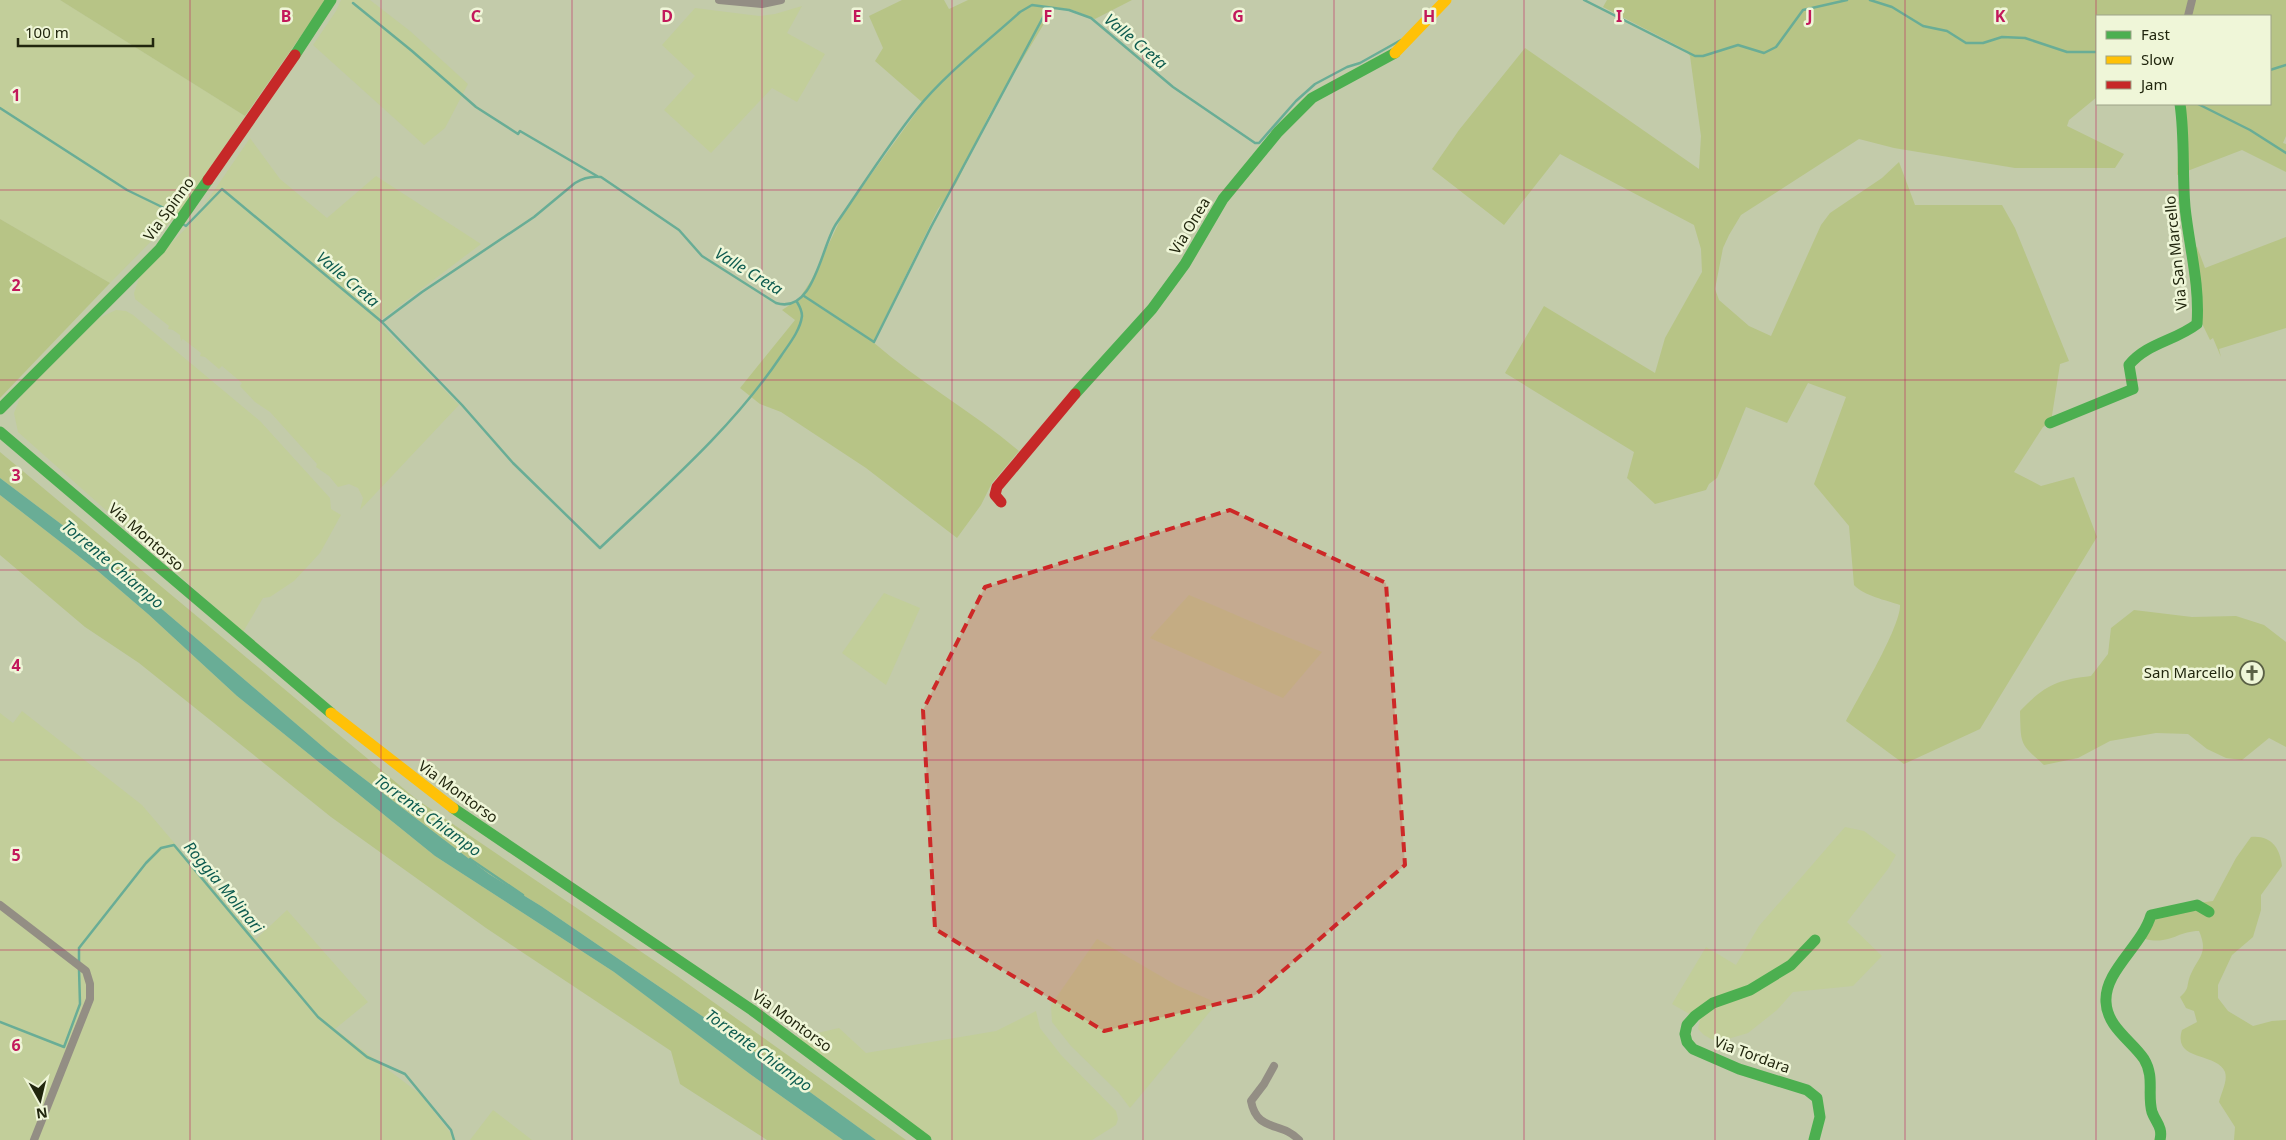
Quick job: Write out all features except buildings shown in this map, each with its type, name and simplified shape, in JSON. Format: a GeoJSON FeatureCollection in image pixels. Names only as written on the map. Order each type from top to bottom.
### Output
{"type":"FeatureCollection","features":[{"type":"Feature","properties":{"kind":"street","name":"Via Spinno"},"geometry":{"type":"LineString","coordinates":[[0,409],[160,249],[310,34],[331,0]]}},
{"type":"Feature","properties":{"kind":"street"},"geometry":{"type":"LineString","coordinates":[[719,0],[762,4],[781,0]]}},
{"type":"Feature","properties":{"kind":"street","name":"Via Onea"},"geometry":{"type":"LineString","coordinates":[[1001,502],[995,495],[997,486],[1152,309],[1185,264],[1223,199],[1278,132],[1312,98],[1398,51],[1446,0]]}},
{"type":"Feature","properties":{"kind":"street"},"geometry":{"type":"LineString","coordinates":[[2188,15],[2192,0]]}},
{"type":"Feature","properties":{"kind":"street","name":"Via San Marcello"},"geometry":{"type":"LineString","coordinates":[[2050,423],[2133,389],[2129,365],[2134,358],[2143,350],[2190,331],[2197,324],[2196,274],[2186,218],[2184,179],[2185,128],[2180,105]]}},
{"type":"Feature","properties":{"kind":"street","name":"Via Montorso"},"geometry":{"type":"LineString","coordinates":[[0,432],[264,658],[466,818],[599,905],[752,1010],[926,1140]]}},
{"type":"Feature","properties":{"kind":"street"},"geometry":{"type":"LineString","coordinates":[[0,905],[86,970],[90,984],[90,999],[34,1140]]}},
{"type":"Feature","properties":{"kind":"street"},"geometry":{"type":"LineString","coordinates":[[2160,1140],[2162,1131],[2152,1112],[2148,1068],[2140,1054],[2112,1024],[2106,1007],[2107,991],[2115,972],[2149,929],[2151,915],[2197,905],[2209,912]]}},
{"type":"Feature","properties":{"kind":"street","name":"Via Tordara"},"geometry":{"type":"LineString","coordinates":[[1814,1140],[1820,1117],[1817,1098],[1806,1090],[1739,1069],[1693,1049],[1687,1042],[1685,1034],[1687,1025],[1695,1016],[1713,1003],[1750,990],[1791,964],[1815,940]]}},
{"type":"Feature","properties":{"kind":"street"},"geometry":{"type":"LineString","coordinates":[[1274,1066],[1264,1084],[1251,1101],[1253,1113],[1266,1124],[1279,1128],[1299,1140]]}},
{"type":"Feature","properties":{"kind":"highlighted area"},"geometry":{"type":"Polygon","coordinates":[[[1230,510],[1386,583],[1405,865],[1255,995],[1104,1031],[935,929],[923,710],[985,587],[1230,510]]]}},
{"type":"Feature","properties":{"kind":"shaded area"},"geometry":{"type":"Polygon","coordinates":[[[0,0],[60,0],[245,116],[181,211],[110,283],[0,219],[0,0]]]}},
{"type":"Feature","properties":{"kind":"shaded area"},"geometry":{"type":"Polygon","coordinates":[[[60,0],[326,0],[245,116],[60,0]]]}},
{"type":"Feature","properties":{"kind":"shaded area"},"geometry":{"type":"Polygon","coordinates":[[[341,0],[370,0],[410,31],[468,84],[445,128],[424,145],[313,45],[336,11],[341,0]]]}},
{"type":"Feature","properties":{"kind":"shaded area"},"geometry":{"type":"Polygon","coordinates":[[[902,0],[944,0],[949,9],[968,0],[1132,0],[1095,19],[1073,10],[1054,7],[989,115],[956,184],[938,209],[873,342],[1019,451],[992,483],[981,505],[957,538],[866,468],[781,412],[760,404],[740,388],[795,320],[782,310],[799,299],[812,279],[844,212],[923,103],[875,61],[883,48],[869,16],[902,0]]]}},
{"type":"Feature","properties":{"kind":"shaded area"},"geometry":{"type":"Polygon","coordinates":[[[1607,0],[2286,0],[2286,136],[2283,143],[2286,144],[2286,172],[2242,150],[2177,175],[2179,139],[2175,105],[2271,105],[2271,15],[2096,15],[2096,98],[2069,120],[2067,126],[2124,154],[2115,168],[2015,168],[1894,148],[1859,139],[1741,215],[1729,235],[1723,248],[1715,289],[1719,300],[1749,326],[1771,336],[1821,225],[1830,213],[1882,178],[1899,162],[1915,205],[2002,205],[2015,228],[2069,361],[2060,364],[2051,422],[2043,427],[2014,472],[2041,486],[2074,477],[2097,537],[1980,729],[1904,764],[1846,721],[1887,645],[1894,629],[1900,605],[1869,595],[1854,585],[1849,526],[1814,484],[1846,397],[1808,383],[1787,423],[1746,407],[1717,478],[1709,484],[1706,490],[1655,504],[1627,478],[1634,452],[1505,373],[1544,306],[1655,373],[1665,338],[1702,272],[1701,249],[1694,225],[1560,154],[1504,225],[1432,169],[1459,130],[1525,48],[1699,169],[1701,136],[1690,56],[1684,49],[1603,7],[1607,0]]]}},
{"type":"Feature","properties":{"kind":"shaded area"},"geometry":{"type":"Polygon","coordinates":[[[802,6],[787,33],[825,54],[797,102],[772,88],[711,153],[664,110],[695,76],[662,45],[695,8],[759,16],[775,14],[802,6]]]}},
{"type":"Feature","properties":{"kind":"shaded area"},"geometry":{"type":"Polygon","coordinates":[[[250,138],[280,179],[327,218],[376,176],[481,244],[378,322],[459,405],[360,510],[363,498],[358,488],[349,484],[338,487],[329,476],[316,467],[317,464],[270,412],[255,402],[240,386],[242,383],[222,366],[219,369],[205,357],[200,356],[201,353],[183,339],[181,341],[180,335],[168,329],[169,326],[135,299],[134,293],[140,275],[194,220],[250,138]]]}},
{"type":"Feature","properties":{"kind":"shaded area"},"geometry":{"type":"Polygon","coordinates":[[[0,219],[110,283],[0,398],[0,219]]]}},
{"type":"Feature","properties":{"kind":"shaded area"},"geometry":{"type":"Polygon","coordinates":[[[2286,237],[2286,328],[2219,349],[2221,357],[2213,338],[2210,340],[2193,305],[2187,251],[2197,247],[2205,268],[2286,237]]]}},
{"type":"Feature","properties":{"kind":"shaded area"},"geometry":{"type":"Polygon","coordinates":[[[116,310],[126,311],[133,315],[260,421],[330,498],[331,509],[341,515],[320,553],[294,581],[270,597],[263,598],[243,632],[18,432],[14,413],[21,396],[99,318],[116,310]]]}},
{"type":"Feature","properties":{"kind":"shaded area"},"geometry":{"type":"Polygon","coordinates":[[[0,452],[416,799],[677,976],[906,1140],[876,1140],[752,1050],[541,906],[489,874],[329,752],[73,533],[0,478],[0,452]]]}},
{"type":"Feature","properties":{"kind":"shaded area"},"geometry":{"type":"Polygon","coordinates":[[[0,478],[73,533],[329,752],[489,874],[541,906],[752,1050],[876,1140],[843,1140],[750,1074],[614,972],[435,856],[237,696],[148,614],[99,572],[0,495],[0,478]]]}},
{"type":"Feature","properties":{"kind":"shaded area"},"geometry":{"type":"Polygon","coordinates":[[[0,495],[99,572],[148,614],[237,696],[435,856],[614,972],[750,1074],[843,1140],[767,1140],[680,1084],[671,1051],[486,928],[331,817],[139,663],[85,627],[0,555],[0,495]]]}},
{"type":"Feature","properties":{"kind":"shaded area"},"geometry":{"type":"Polygon","coordinates":[[[884,593],[920,608],[886,685],[842,653],[884,593]]]}},
{"type":"Feature","properties":{"kind":"shaded area"},"geometry":{"type":"Polygon","coordinates":[[[1189,595],[1322,652],[1283,698],[1150,638],[1189,595]]]}},
{"type":"Feature","properties":{"kind":"shaded area"},"geometry":{"type":"Polygon","coordinates":[[[2134,610],[2192,617],[2236,616],[2264,625],[2286,642],[2286,747],[2269,738],[2242,760],[2226,758],[2207,749],[2188,734],[2156,733],[2110,741],[2078,758],[2044,765],[2036,758],[2026,747],[2021,737],[2020,711],[2044,690],[2059,682],[2091,676],[2108,654],[2111,628],[2134,610]]]}},
{"type":"Feature","properties":{"kind":"shaded area"},"geometry":{"type":"Polygon","coordinates":[[[22,711],[142,805],[256,939],[287,910],[368,1002],[335,1029],[420,1094],[456,1140],[0,1140],[0,713],[13,723],[22,711]]]}},
{"type":"Feature","properties":{"kind":"shaded area"},"geometry":{"type":"Polygon","coordinates":[[[1845,827],[1864,831],[1896,855],[1888,869],[1847,922],[1882,956],[1853,986],[1793,992],[1777,1010],[1748,1033],[1721,1041],[1704,1035],[1698,1029],[1700,1020],[1672,1004],[1706,947],[1736,965],[1759,926],[1845,827]]]}},
{"type":"Feature","properties":{"kind":"shaded area"},"geometry":{"type":"Polygon","coordinates":[[[2251,837],[2264,838],[2273,844],[2277,848],[2282,866],[2261,895],[2261,910],[2253,937],[2232,955],[2218,985],[2218,998],[2228,1011],[2253,1026],[2272,1021],[2286,1020],[2286,1140],[2234,1140],[2235,1127],[2219,1102],[2225,1083],[2225,1072],[2214,1062],[2197,1056],[2183,1047],[2181,1040],[2182,1030],[2197,1022],[2194,1011],[2186,1008],[2180,997],[2187,989],[2190,976],[2203,950],[2199,931],[2185,933],[2168,939],[2154,940],[2145,939],[2139,930],[2156,909],[2213,901],[2236,858],[2251,837]]]}},
{"type":"Feature","properties":{"kind":"shaded area"},"geometry":{"type":"Polygon","coordinates":[[[1097,939],[1176,985],[1217,1003],[1130,1108],[1118,1092],[1071,1046],[1052,1022],[1051,1005],[1097,939]]]}},
{"type":"Feature","properties":{"kind":"shaded area"},"geometry":{"type":"Polygon","coordinates":[[[1036,1011],[1040,1028],[1061,1055],[1116,1111],[1118,1119],[1116,1125],[1092,1140],[934,1140],[824,1061],[796,1038],[839,1028],[866,1053],[996,1031],[1036,1011]]]}},
{"type":"Feature","properties":{"kind":"shaded area"},"geometry":{"type":"Polygon","coordinates":[[[493,1110],[532,1140],[470,1140],[493,1110]]]}},
{"type":"Feature","properties":{"kind":"waterway","name":"Valle Creta"},"geometry":{"type":"LineString","coordinates":[[1584,0],[1695,56],[1703,56],[1738,45],[1764,53],[1776,47],[1803,10],[1847,0]]}},
{"type":"Feature","properties":{"kind":"waterway","name":"Valle Creta"},"geometry":{"type":"LineString","coordinates":[[1870,0],[1892,7],[1923,26],[1947,31],[1966,43],[1983,43],[2002,37],[2025,38],[2067,52],[2096,52]]}},
{"type":"Feature","properties":{"kind":"waterway"},"geometry":{"type":"LineString","coordinates":[[353,3],[476,107],[518,134],[520,131],[597,176]]}},
{"type":"Feature","properties":{"kind":"waterway","name":"Valle Creta"},"geometry":{"type":"LineString","coordinates":[[382,322],[422,292],[534,217],[575,183],[594,177],[601,177],[679,230],[702,256],[776,303],[789,304],[799,299],[808,289],[815,277],[836,224],[917,109],[940,83],[1020,12],[1032,5],[1069,10],[1091,18],[1173,87],[1255,143],[1259,143],[1296,101],[1315,84],[1347,67],[1360,63],[1401,40]]}},
{"type":"Feature","properties":{"kind":"waterway"},"geometry":{"type":"LineString","coordinates":[[804,296],[874,342],[931,227],[1048,8]]}},
{"type":"Feature","properties":{"kind":"waterway","name":"Valle Creta"},"geometry":{"type":"LineString","coordinates":[[2271,70],[2286,65]]}},
{"type":"Feature","properties":{"kind":"waterway"},"geometry":{"type":"LineString","coordinates":[[2200,105],[2250,130],[2286,153]]}},
{"type":"Feature","properties":{"kind":"waterway","name":"Valle Creta"},"geometry":{"type":"LineString","coordinates":[[0,108],[127,190],[162,207],[177,219]]}},
{"type":"Feature","properties":{"kind":"waterway"},"geometry":{"type":"LineString","coordinates":[[181,223],[186,226],[222,189],[382,322],[462,405],[513,463],[600,548],[696,457],[762,383],[797,332],[802,316],[797,302]]}},
{"type":"Feature","properties":{"kind":"waterway","name":"Roggia Molinari"},"geometry":{"type":"LineString","coordinates":[[79,964],[79,948],[146,863],[161,848],[174,845],[318,1017],[367,1057],[405,1074],[451,1130],[454,1140]]}},
{"type":"Feature","properties":{"kind":"waterway","name":"Torrente Chiampo"},"geometry":{"type":"LineString","coordinates":[[470,859],[523,895]]}},
{"type":"Feature","properties":{"kind":"waterway","name":"Roggia Molinari"},"geometry":{"type":"LineString","coordinates":[[0,1022],[64,1047],[80,1004],[79,969]]}},
{"type":"Feature","properties":{"kind":"traffic: fast"},"geometry":{"type":"LineString","coordinates":[[295,55],[331,0]]}},
{"type":"Feature","properties":{"kind":"traffic: fast"},"geometry":{"type":"LineString","coordinates":[[1075,394],[1152,309],[1185,264],[1223,199],[1278,132],[1312,98],[1395,53]]}},
{"type":"Feature","properties":{"kind":"traffic: fast"},"geometry":{"type":"LineString","coordinates":[[2050,423],[2133,389],[2129,365],[2144,352],[2197,324],[2196,280],[2185,207],[2180,105]]}},
{"type":"Feature","properties":{"kind":"traffic: fast"},"geometry":{"type":"LineString","coordinates":[[0,409],[160,249],[208,180]]}},
{"type":"Feature","properties":{"kind":"traffic: fast"},"geometry":{"type":"LineString","coordinates":[[0,432],[331,713]]}},
{"type":"Feature","properties":{"kind":"traffic: fast"},"geometry":{"type":"LineString","coordinates":[[453,808],[752,1010],[926,1140]]}},
{"type":"Feature","properties":{"kind":"traffic: fast"},"geometry":{"type":"LineString","coordinates":[[2160,1140],[2160,1128],[2152,1112],[2150,1079],[2147,1066],[2139,1052],[2111,1019],[2107,1011],[2107,991],[2117,969],[2140,937],[2151,915],[2197,905],[2209,912]]}},
{"type":"Feature","properties":{"kind":"traffic: fast"},"geometry":{"type":"LineString","coordinates":[[1814,1140],[1820,1117],[1817,1098],[1807,1090],[1739,1069],[1693,1049],[1687,1042],[1685,1034],[1687,1025],[1695,1016],[1713,1003],[1750,990],[1791,965],[1815,940]]}},
{"type":"Feature","properties":{"kind":"traffic: slow"},"geometry":{"type":"LineString","coordinates":[[1395,53],[1446,0]]}},
{"type":"Feature","properties":{"kind":"traffic: slow"},"geometry":{"type":"LineString","coordinates":[[331,713],[453,808]]}},
{"type":"Feature","properties":{"kind":"traffic: jam"},"geometry":{"type":"LineString","coordinates":[[208,180],[295,55]]}},
{"type":"Feature","properties":{"kind":"traffic: jam"},"geometry":{"type":"LineString","coordinates":[[1001,502],[995,495],[997,487],[1075,394]]}},
{"type":"Feature","properties":{"kind":"place","name":"San Marcello"},"geometry":{"type":"Point","coordinates":[2252,673]}}]}
